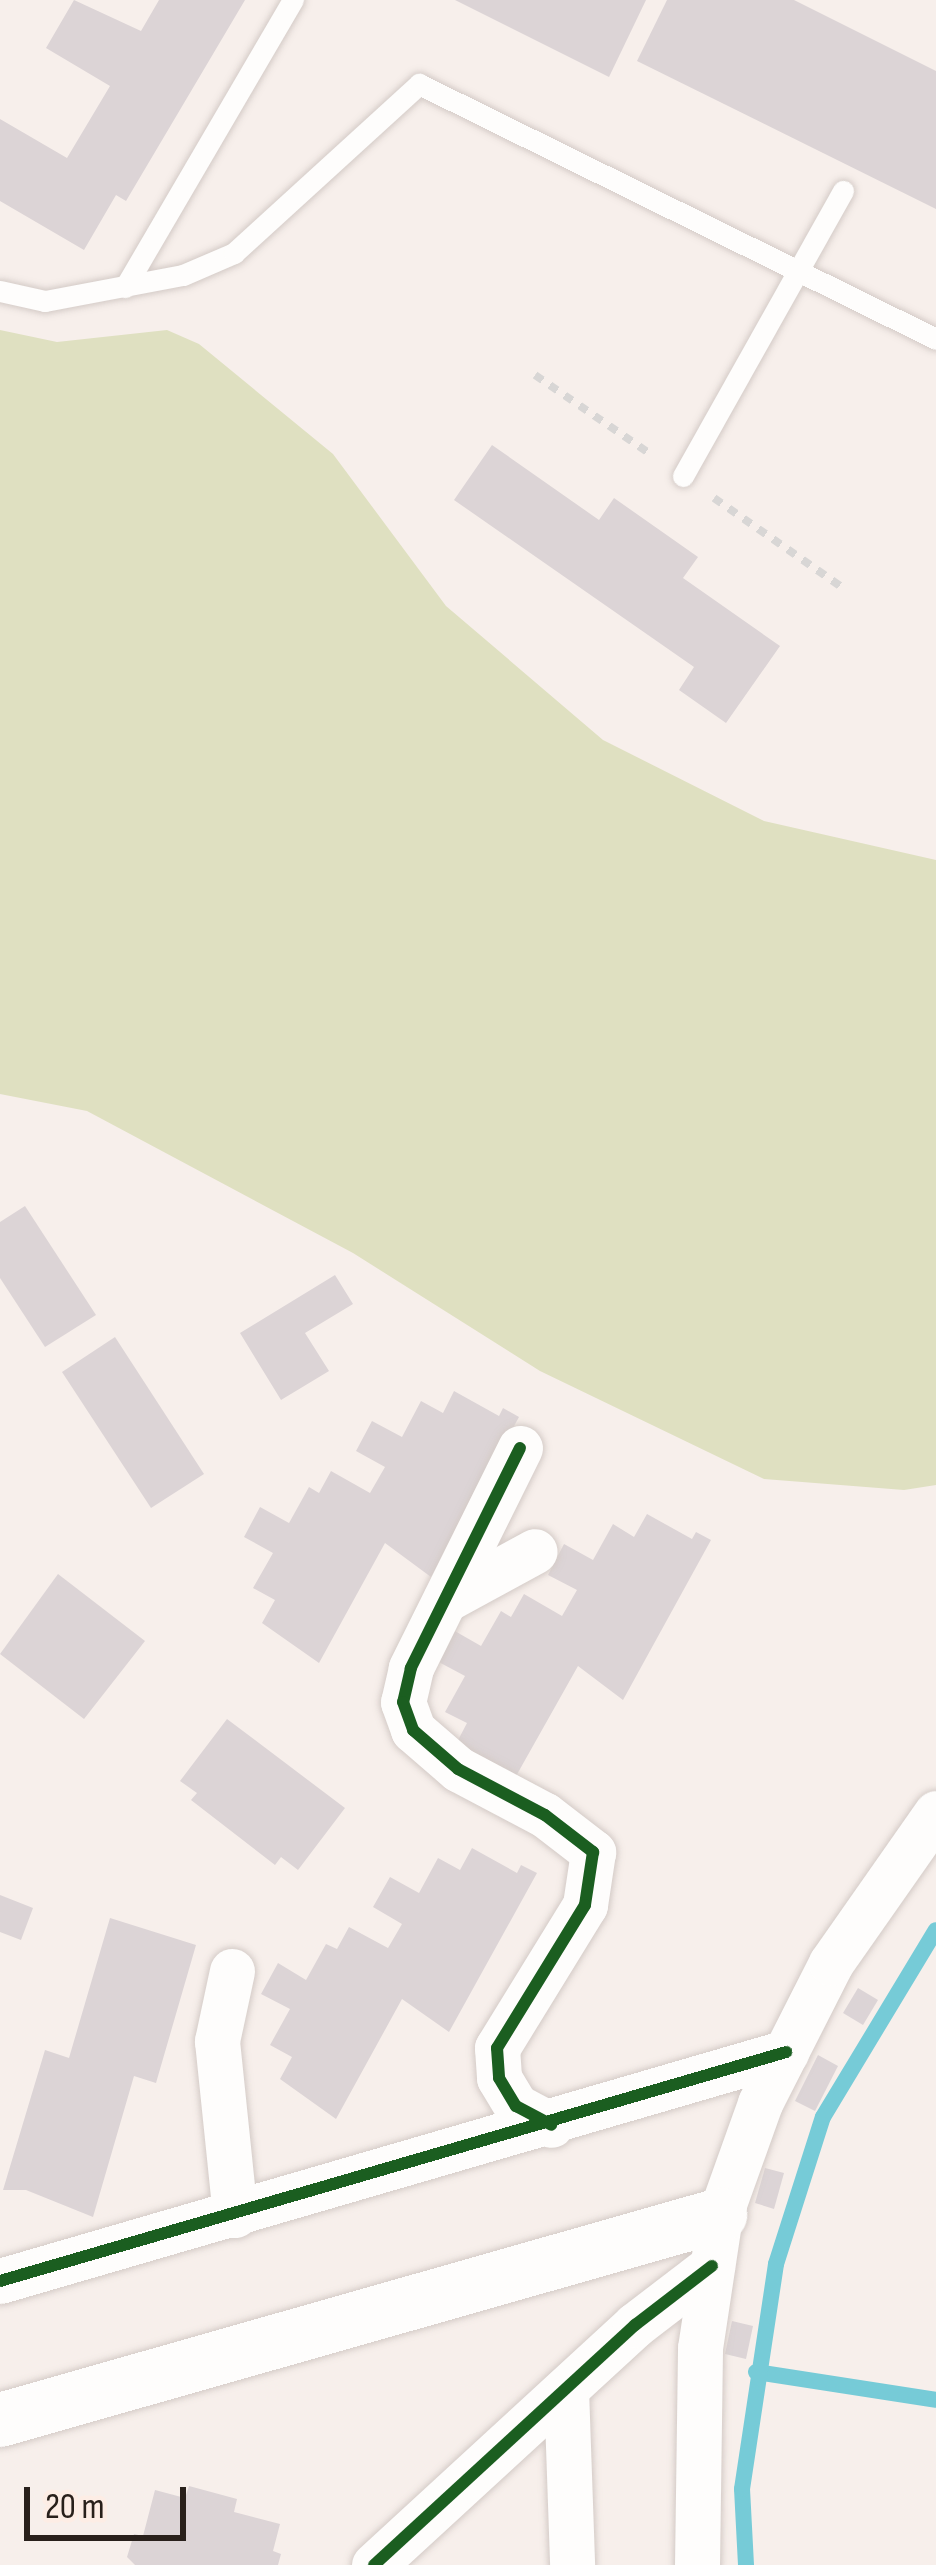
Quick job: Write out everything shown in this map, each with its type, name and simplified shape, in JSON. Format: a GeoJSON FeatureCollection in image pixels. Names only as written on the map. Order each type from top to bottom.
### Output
{"type":"FeatureCollection","features":[{"type":"Feature","properties":{"kind":"street"},"geometry":{"type":"LineString","coordinates":[[520,1448],[411,1668],[404,1702],[413,1730],[458,1769],[578,1835],[593,1852],[585,1905],[497,2048],[499,2078],[516,2106],[551,2125]]}},
{"type":"Feature","properties":{"kind":"street"},"geometry":{"type":"LineString","coordinates":[[446,1600],[535,1551]]}},
{"type":"Feature","properties":{"kind":"street"},"geometry":{"type":"LineString","coordinates":[[697,2565],[700,2348],[716,2240],[786,2052],[831,1964],[936,1813]]}},
{"type":"Feature","properties":{"kind":"street"},"geometry":{"type":"LineString","coordinates":[[232,1971],[218,2086],[235,2215]]}},
{"type":"Feature","properties":{"kind":"street"},"geometry":{"type":"LineString","coordinates":[[0,2281],[551,2125],[786,2052]]}},
{"type":"Feature","properties":{"kind":"street"},"geometry":{"type":"LineString","coordinates":[[374,2565],[566,2389],[716,2240]]}},
{"type":"Feature","properties":{"kind":"street"},"geometry":{"type":"LineString","coordinates":[[0,2420],[716,2240]]}},
{"type":"Feature","properties":{"kind":"street"},"geometry":{"type":"LineString","coordinates":[[566,2389],[572,2565]]}},
{"type":"Feature","properties":{"kind":"lane"},"geometry":{"type":"LineString","coordinates":[[125,287],[293,0]]}},
{"type":"Feature","properties":{"kind":"lane"},"geometry":{"type":"LineString","coordinates":[[0,291],[45,301],[183,275],[234,253],[418,84],[936,339]]}},
{"type":"Feature","properties":{"kind":"lane"},"geometry":{"type":"LineString","coordinates":[[683,476],[843,191]]}},
{"type":"Feature","properties":{"kind":"green space"},"geometry":{"type":"Polygon","coordinates":[[[0,330],[57,342],[167,330],[199,344],[333,454],[446,606],[603,740],[764,821],[936,860],[936,1485],[904,1490],[764,1479],[540,1371],[353,1253],[87,1111],[0,1094],[0,330]]]}},
{"type":"Feature","properties":{"kind":"building"},"geometry":{"type":"Polygon","coordinates":[[[74,0],[141,31],[159,0],[245,0],[126,201],[116,195],[84,250],[0,201],[0,119],[67,158],[110,86],[46,48],[74,0]]]}},
{"type":"Feature","properties":{"kind":"building"},"geometry":{"type":"Polygon","coordinates":[[[455,0],[646,0],[609,77],[455,0]]]}},
{"type":"Feature","properties":{"kind":"building"},"geometry":{"type":"Polygon","coordinates":[[[667,0],[794,0],[936,71],[936,209],[637,61],[667,0]]]}},
{"type":"Feature","properties":{"kind":"building"},"geometry":{"type":"Polygon","coordinates":[[[492,445],[599,520],[614,498],[698,557],[683,578],[780,646],[726,723],[679,690],[694,667],[454,500],[492,445]]]}},
{"type":"Feature","properties":{"kind":"building"},"geometry":{"type":"Polygon","coordinates":[[[25,1206],[96,1315],[45,1347],[0,1278],[0,1222],[25,1206]]]}},
{"type":"Feature","properties":{"kind":"building"},"geometry":{"type":"Polygon","coordinates":[[[335,1275],[353,1304],[305,1333],[329,1371],[281,1400],[240,1333],[335,1275]]]}},
{"type":"Feature","properties":{"kind":"building"},"geometry":{"type":"Polygon","coordinates":[[[115,1337],[204,1474],[151,1508],[62,1372],[115,1337]]]}},
{"type":"Feature","properties":{"kind":"building"},"geometry":{"type":"Polygon","coordinates":[[[454,1391],[499,1416],[503,1408],[519,1417],[431,1577],[385,1543],[319,1663],[262,1623],[275,1600],[253,1588],[273,1553],[244,1537],[260,1507],[289,1523],[309,1487],[319,1493],[331,1471],[370,1493],[385,1467],[356,1451],[372,1421],[402,1437],[421,1401],[443,1413],[454,1391]]]}},
{"type":"Feature","properties":{"kind":"building"},"geometry":{"type":"Polygon","coordinates":[[[647,1514],[692,1539],[696,1532],[711,1540],[623,1700],[578,1666],[511,1785],[455,1746],[467,1723],[445,1712],[465,1676],[435,1660],[453,1630],[481,1646],[501,1611],[511,1617],[524,1594],[562,1616],[577,1590],[548,1575],[564,1544],[593,1560],[613,1524],[634,1537],[647,1514]]]}},
{"type":"Feature","properties":{"kind":"building"},"geometry":{"type":"Polygon","coordinates":[[[58,1574],[145,1641],[84,1719],[0,1654],[58,1574]]]}},
{"type":"Feature","properties":{"kind":"building"},"geometry":{"type":"Polygon","coordinates":[[[227,1719],[345,1808],[298,1870],[281,1857],[275,1865],[191,1800],[197,1793],[180,1781],[227,1719]]]}},
{"type":"Feature","properties":{"kind":"building"},"geometry":{"type":"Polygon","coordinates":[[[472,1848],[517,1873],[521,1865],[537,1873],[449,2032],[402,1999],[336,2119],[280,2079],[292,2057],[270,2045],[290,2009],[261,1994],[278,1963],[306,1980],[326,1944],[337,1949],[349,1927],[388,1948],[402,1924],[373,1907],[390,1877],[419,1893],[438,1858],[460,1870],[472,1848]]]}},
{"type":"Feature","properties":{"kind":"building"},"geometry":{"type":"Polygon","coordinates":[[[0,1895],[33,1908],[21,1940],[0,1932],[0,1895]]]}},
{"type":"Feature","properties":{"kind":"building"},"geometry":{"type":"Polygon","coordinates":[[[110,1918],[196,1945],[156,2083],[134,2076],[93,2217],[26,2190],[3,2190],[45,2050],[69,2058],[110,1918]]]}},
{"type":"Feature","properties":{"kind":"building"},"geometry":{"type":"Polygon","coordinates":[[[858,1988],[878,2000],[863,2025],[843,2013],[858,1988]]]}},
{"type":"Feature","properties":{"kind":"building"},"geometry":{"type":"Polygon","coordinates":[[[818,2055],[838,2066],[815,2111],[795,2101],[818,2055]]]}},
{"type":"Feature","properties":{"kind":"building"},"geometry":{"type":"Polygon","coordinates":[[[765,2168],[784,2173],[774,2209],[755,2203],[765,2168]]]}},
{"type":"Feature","properties":{"kind":"building"},"geometry":{"type":"Polygon","coordinates":[[[732,2321],[753,2326],[746,2359],[725,2354],[732,2321]]]}},
{"type":"Feature","properties":{"kind":"building"},"geometry":{"type":"Polygon","coordinates":[[[189,2486],[237,2499],[234,2512],[280,2524],[273,2551],[281,2554],[278,2565],[135,2565],[127,2557],[134,2534],[143,2536],[155,2490],[185,2498],[189,2486]]]}},
{"type":"Feature","properties":{"kind":"waterway"},"geometry":{"type":"LineString","coordinates":[[746,2565],[742,2489],[776,2264],[823,2117],[936,1930]]}},
{"type":"Feature","properties":{"kind":"waterway"},"geometry":{"type":"LineString","coordinates":[[756,2372],[936,2400]]}},
{"type":"Feature","properties":{"kind":"cycle path"},"geometry":{"type":"LineString","coordinates":[[520,1448],[411,1668],[403,1702],[413,1730],[458,1769],[545,1815],[593,1852],[585,1905],[497,2048],[499,2078],[516,2106],[551,2125]]}},
{"type":"Feature","properties":{"kind":"cycle path"},"geometry":{"type":"LineString","coordinates":[[0,2281],[786,2052]]}},
{"type":"Feature","properties":{"kind":"cycle path"},"geometry":{"type":"LineString","coordinates":[[374,2565],[635,2325],[712,2266]]}}]}
